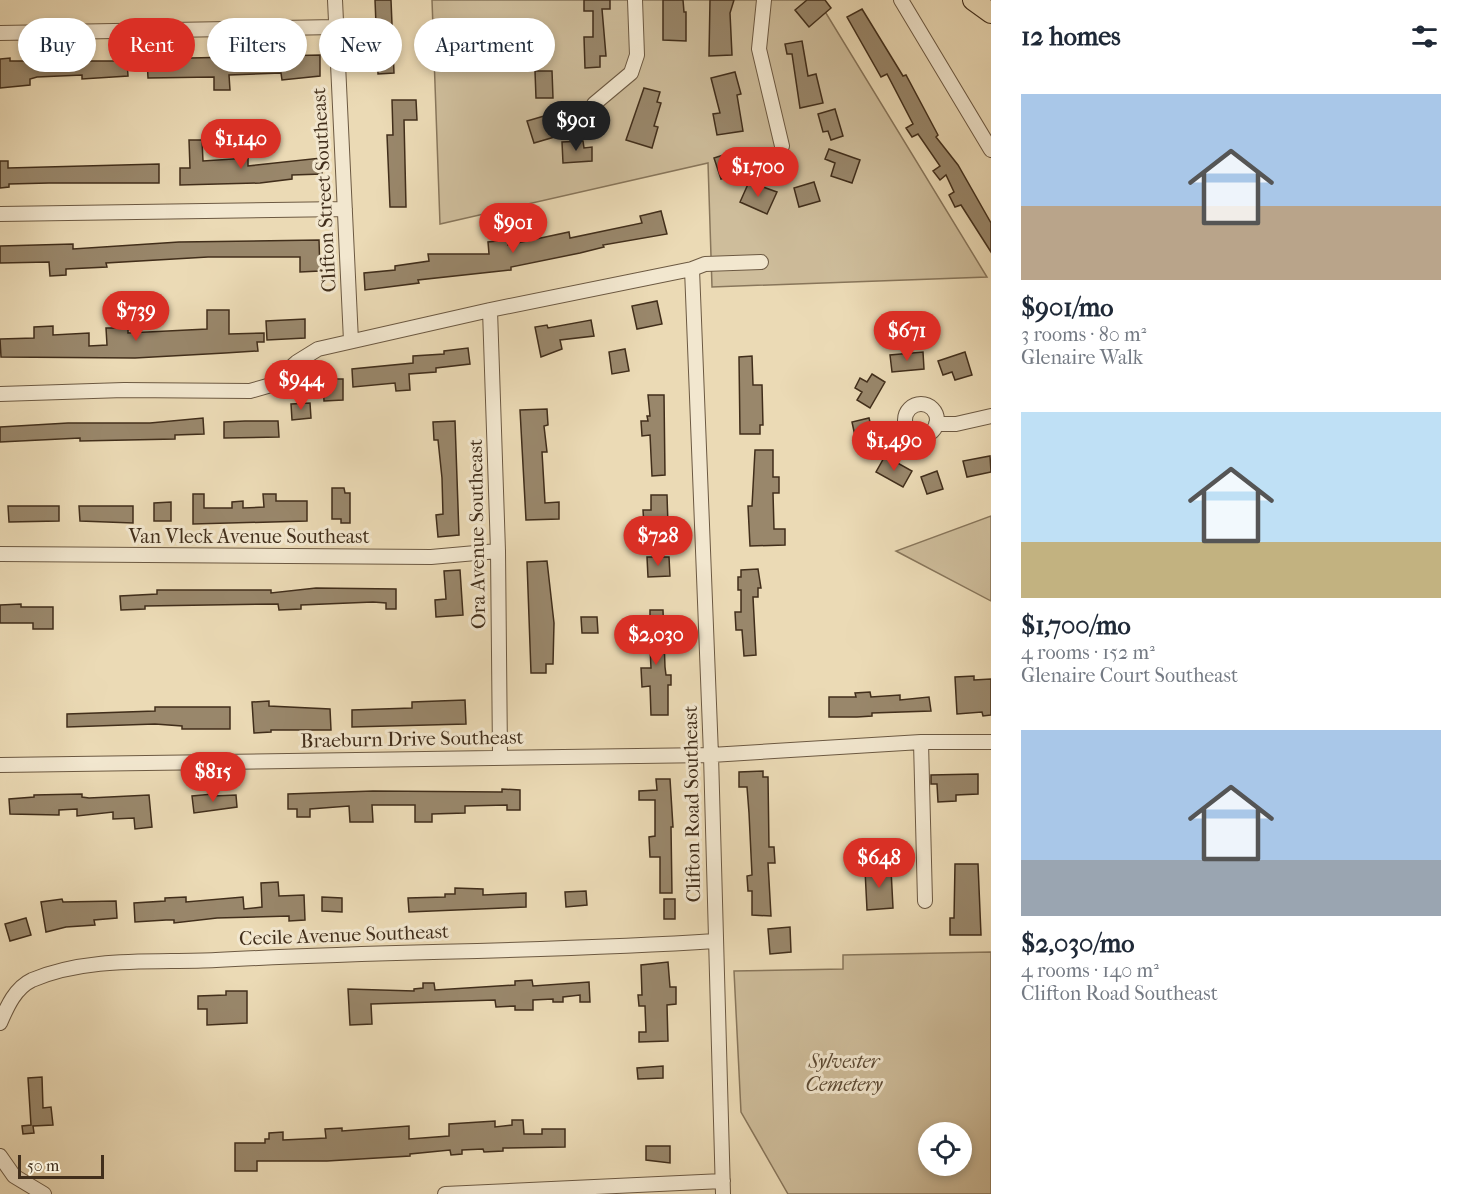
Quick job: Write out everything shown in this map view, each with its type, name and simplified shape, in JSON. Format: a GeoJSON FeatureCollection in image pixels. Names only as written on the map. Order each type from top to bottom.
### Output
{"type":"FeatureCollection","features":[{"type":"Feature","properties":{"kind":"highway"},"geometry":{"type":"LineString","coordinates":[[973,0],[991,13]]}},
{"type":"Feature","properties":{"kind":"street","name":"Clifton Street Southeast"},"geometry":{"type":"LineString","coordinates":[[335,0],[335,18]]}},
{"type":"Feature","properties":{"kind":"street"},"geometry":{"type":"LineString","coordinates":[[594,104],[631,74],[638,55],[635,0]]}},
{"type":"Feature","properties":{"kind":"street"},"geometry":{"type":"LineString","coordinates":[[764,0],[759,49],[782,146]]}},
{"type":"Feature","properties":{"kind":"street"},"geometry":{"type":"LineString","coordinates":[[901,0],[991,150]]}},
{"type":"Feature","properties":{"kind":"street"},"geometry":{"type":"LineString","coordinates":[[0,33],[319,27]]}},
{"type":"Feature","properties":{"kind":"street","name":"Clifton Street Southeast"},"geometry":{"type":"LineString","coordinates":[[337,72],[351,341]]}},
{"type":"Feature","properties":{"kind":"street"},"geometry":{"type":"LineString","coordinates":[[0,214],[345,209]]}},
{"type":"Feature","properties":{"kind":"street"},"geometry":{"type":"LineString","coordinates":[[0,394],[123,390],[250,391],[271,385],[297,362],[318,350],[351,341],[692,269],[705,264],[761,262]]}},
{"type":"Feature","properties":{"kind":"street","name":"Clifton Road Southeast"},"geometry":{"type":"LineString","coordinates":[[692,269],[711,755],[723,1188]]}},
{"type":"Feature","properties":{"kind":"street","name":"Ora Avenue Southeast"},"geometry":{"type":"LineString","coordinates":[[490,310],[498,551],[500,756]]}},
{"type":"Feature","properties":{"kind":"street"},"geometry":{"type":"LineString","coordinates":[[936,424],[956,424],[991,416]]}},
{"type":"Feature","properties":{"kind":"street","name":"Van Vleck Avenue Southeast"},"geometry":{"type":"LineString","coordinates":[[0,554],[430,557],[498,551]]}},
{"type":"Feature","properties":{"kind":"street"},"geometry":{"type":"LineString","coordinates":[[921,742],[925,901]]}},
{"type":"Feature","properties":{"kind":"street","name":"Braeburn Drive Southeast"},"geometry":{"type":"LineString","coordinates":[[0,765],[500,756],[711,755],[921,742],[991,742]]}},
{"type":"Feature","properties":{"kind":"street","name":"Cecile Avenue Southeast"},"geometry":{"type":"LineString","coordinates":[[0,1023],[10,999],[30,981],[54,973],[118,963],[358,952],[622,947],[715,940]]}},
{"type":"Feature","properties":{"kind":"street"},"geometry":{"type":"LineString","coordinates":[[0,1156],[14,1176],[44,1194]]}},
{"type":"Feature","properties":{"kind":"street"},"geometry":{"type":"LineString","coordinates":[[445,1194],[723,1188]]}},
{"type":"Feature","properties":{"kind":"green space"},"geometry":{"type":"Polygon","coordinates":[[[432,0],[818,0],[987,277],[712,287],[708,163],[440,224],[435,72],[555,72],[555,18],[433,18],[432,0]]]}},
{"type":"Feature","properties":{"kind":"green space"},"geometry":{"type":"Polygon","coordinates":[[[991,516],[991,601],[896,551],[991,516]]]}},
{"type":"Feature","properties":{"kind":"green space","name":"Sylvester Cemetery"},"geometry":{"type":"Polygon","coordinates":[[[991,952],[991,1194],[788,1194],[741,1112],[734,971],[843,969],[843,955],[991,952]]]}},
{"type":"Feature","properties":{"kind":"building"},"geometry":{"type":"Polygon","coordinates":[[[375,0],[391,0],[392,18],[376,18],[375,0]]]}},
{"type":"Feature","properties":{"kind":"building"},"geometry":{"type":"Polygon","coordinates":[[[584,0],[610,0],[610,9],[602,9],[606,56],[600,56],[600,67],[585,68],[584,37],[593,37],[593,11],[584,11],[584,0]]]}},
{"type":"Feature","properties":{"kind":"building"},"geometry":{"type":"Polygon","coordinates":[[[663,0],[683,0],[684,12],[686,12],[686,41],[663,40],[663,0]]]}},
{"type":"Feature","properties":{"kind":"building"},"geometry":{"type":"Polygon","coordinates":[[[710,0],[734,0],[730,13],[732,55],[709,56],[710,0]]]}},
{"type":"Feature","properties":{"kind":"building"},"geometry":{"type":"Polygon","coordinates":[[[807,0],[825,0],[831,8],[809,27],[795,10],[807,0]]]}},
{"type":"Feature","properties":{"kind":"building"},"geometry":{"type":"Polygon","coordinates":[[[862,9],[903,76],[906,75],[938,135],[936,137],[958,165],[991,223],[991,252],[961,205],[955,207],[949,195],[954,192],[946,175],[940,180],[933,171],[940,166],[918,134],[912,137],[906,128],[913,124],[887,74],[881,77],[847,17],[862,9]]]}},
{"type":"Feature","properties":{"kind":"building"},"geometry":{"type":"Polygon","coordinates":[[[802,41],[808,76],[816,74],[823,103],[800,108],[792,54],[787,54],[785,44],[802,41]]]}},
{"type":"Feature","properties":{"kind":"building"},"geometry":{"type":"Polygon","coordinates":[[[307,55],[319,55],[320,76],[282,80],[281,73],[229,75],[230,90],[214,90],[214,77],[148,78],[148,72],[195,72],[195,58],[207,58],[207,72],[307,72],[307,55]]]}},
{"type":"Feature","properties":{"kind":"building"},"geometry":{"type":"Polygon","coordinates":[[[10,58],[10,61],[18,61],[18,72],[96,72],[96,61],[108,61],[108,72],[128,72],[128,76],[82,79],[82,75],[37,77],[30,79],[30,85],[0,88],[0,59],[10,58]]]}},
{"type":"Feature","properties":{"kind":"building"},"geometry":{"type":"Polygon","coordinates":[[[378,72],[394,72],[394,73],[378,74],[378,72]]]}},
{"type":"Feature","properties":{"kind":"building"},"geometry":{"type":"Polygon","coordinates":[[[535,72],[552,72],[553,98],[536,98],[535,72]]]}},
{"type":"Feature","properties":{"kind":"building"},"geometry":{"type":"Polygon","coordinates":[[[735,72],[741,94],[737,95],[743,131],[717,135],[713,114],[720,113],[711,78],[735,72]]]}},
{"type":"Feature","properties":{"kind":"building"},"geometry":{"type":"Polygon","coordinates":[[[644,88],[660,92],[657,102],[661,103],[654,126],[658,127],[652,148],[626,140],[644,88]]]}},
{"type":"Feature","properties":{"kind":"building"},"geometry":{"type":"Polygon","coordinates":[[[392,100],[416,100],[417,120],[404,120],[406,207],[390,207],[387,135],[393,135],[392,100]]]}},
{"type":"Feature","properties":{"kind":"building"},"geometry":{"type":"Polygon","coordinates":[[[835,109],[843,136],[831,140],[828,131],[823,132],[818,114],[835,109]]]}},
{"type":"Feature","properties":{"kind":"building"},"geometry":{"type":"Polygon","coordinates":[[[551,114],[558,136],[534,143],[527,121],[551,114]]]}},
{"type":"Feature","properties":{"kind":"building"},"geometry":{"type":"Polygon","coordinates":[[[189,140],[202,140],[203,161],[248,158],[248,166],[321,158],[322,174],[292,175],[292,179],[260,183],[180,185],[180,168],[190,168],[189,140]]]}},
{"type":"Feature","properties":{"kind":"building"},"geometry":{"type":"Polygon","coordinates":[[[583,141],[584,148],[592,147],[592,161],[563,163],[562,142],[583,141]]]}},
{"type":"Feature","properties":{"kind":"building"},"geometry":{"type":"Polygon","coordinates":[[[829,149],[860,160],[852,183],[831,176],[835,163],[825,159],[829,149]]]}},
{"type":"Feature","properties":{"kind":"building"},"geometry":{"type":"Polygon","coordinates":[[[736,151],[743,172],[721,179],[714,158],[736,151]]]}},
{"type":"Feature","properties":{"kind":"building"},"geometry":{"type":"Polygon","coordinates":[[[0,161],[8,161],[8,168],[159,164],[159,183],[9,184],[9,187],[0,188],[0,161]]]}},
{"type":"Feature","properties":{"kind":"building"},"geometry":{"type":"Polygon","coordinates":[[[749,182],[777,192],[767,214],[740,202],[749,182]]]}},
{"type":"Feature","properties":{"kind":"building"},"geometry":{"type":"Polygon","coordinates":[[[814,182],[820,201],[799,207],[794,188],[814,182]]]}},
{"type":"Feature","properties":{"kind":"building"},"geometry":{"type":"Polygon","coordinates":[[[661,211],[667,234],[603,245],[604,247],[580,253],[511,267],[511,270],[418,280],[419,283],[365,290],[364,273],[395,270],[395,266],[429,261],[428,254],[489,254],[488,242],[507,240],[508,245],[569,232],[570,238],[642,223],[640,216],[661,211]]]}},
{"type":"Feature","properties":{"kind":"building"},"geometry":{"type":"Polygon","coordinates":[[[319,240],[320,271],[300,272],[300,257],[208,257],[106,263],[107,267],[66,269],[66,275],[50,276],[49,262],[0,263],[0,246],[73,244],[73,249],[179,242],[319,240]]]}},
{"type":"Feature","properties":{"kind":"building"},"geometry":{"type":"Polygon","coordinates":[[[657,301],[662,324],[637,329],[632,306],[657,301]]]}},
{"type":"Feature","properties":{"kind":"building"},"geometry":{"type":"Polygon","coordinates":[[[207,310],[229,310],[229,334],[264,333],[264,342],[257,342],[258,351],[135,358],[1,357],[0,339],[34,338],[34,327],[53,326],[53,335],[89,333],[89,346],[107,345],[106,328],[128,328],[128,333],[207,329],[207,310]]]}},
{"type":"Feature","properties":{"kind":"building"},"geometry":{"type":"Polygon","coordinates":[[[305,319],[305,338],[267,340],[266,321],[305,319]]]}},
{"type":"Feature","properties":{"kind":"building"},"geometry":{"type":"Polygon","coordinates":[[[591,320],[594,336],[560,340],[562,349],[541,357],[535,327],[547,325],[548,328],[591,320]]]}},
{"type":"Feature","properties":{"kind":"building"},"geometry":{"type":"Polygon","coordinates":[[[468,348],[470,364],[436,368],[436,372],[409,374],[410,390],[396,391],[395,383],[353,387],[352,369],[413,363],[413,356],[444,354],[444,351],[468,348]]]}},
{"type":"Feature","properties":{"kind":"building"},"geometry":{"type":"Polygon","coordinates":[[[625,349],[629,371],[612,374],[609,352],[625,349]]]}},
{"type":"Feature","properties":{"kind":"building"},"geometry":{"type":"Polygon","coordinates":[[[923,352],[924,369],[892,372],[890,355],[923,352]]]}},
{"type":"Feature","properties":{"kind":"building"},"geometry":{"type":"Polygon","coordinates":[[[965,352],[972,375],[955,380],[952,372],[943,375],[938,361],[965,352]]]}},
{"type":"Feature","properties":{"kind":"building"},"geometry":{"type":"Polygon","coordinates":[[[752,356],[753,385],[762,385],[763,425],[760,425],[760,434],[740,434],[739,357],[752,356]]]}},
{"type":"Feature","properties":{"kind":"building"},"geometry":{"type":"Polygon","coordinates":[[[872,374],[885,382],[870,408],[857,400],[862,392],[855,388],[860,378],[867,382],[872,374]]]}},
{"type":"Feature","properties":{"kind":"building"},"geometry":{"type":"Polygon","coordinates":[[[323,379],[343,379],[343,400],[324,401],[323,379]]]}},
{"type":"Feature","properties":{"kind":"building"},"geometry":{"type":"Polygon","coordinates":[[[648,395],[664,395],[665,475],[652,476],[650,435],[642,436],[641,421],[648,421],[647,416],[650,416],[648,395]]]}},
{"type":"Feature","properties":{"kind":"building"},"geometry":{"type":"Polygon","coordinates":[[[310,403],[311,418],[292,420],[291,404],[310,403]]]}},
{"type":"Feature","properties":{"kind":"building"},"geometry":{"type":"Polygon","coordinates":[[[547,409],[548,425],[544,426],[547,452],[542,452],[545,503],[559,502],[559,519],[526,520],[520,410],[547,409]]]}},
{"type":"Feature","properties":{"kind":"building"},"geometry":{"type":"Polygon","coordinates":[[[203,418],[204,434],[175,435],[175,439],[80,441],[80,438],[0,442],[0,427],[68,423],[150,423],[203,418]]]}},
{"type":"Feature","properties":{"kind":"building"},"geometry":{"type":"Polygon","coordinates":[[[869,418],[876,446],[858,450],[852,422],[869,418]]]}},
{"type":"Feature","properties":{"kind":"building"},"geometry":{"type":"Polygon","coordinates":[[[278,421],[279,437],[224,438],[224,422],[278,421]]]}},
{"type":"Feature","properties":{"kind":"building"},"geometry":{"type":"Polygon","coordinates":[[[455,421],[459,535],[438,537],[436,515],[443,514],[442,478],[438,440],[434,440],[433,422],[455,421]]]}},
{"type":"Feature","properties":{"kind":"building"},"geometry":{"type":"Polygon","coordinates":[[[755,450],[773,450],[773,477],[779,477],[779,493],[773,493],[774,529],[785,529],[785,545],[750,546],[748,506],[752,506],[755,450]]]}},
{"type":"Feature","properties":{"kind":"building"},"geometry":{"type":"Polygon","coordinates":[[[885,456],[912,471],[903,487],[876,472],[885,456]]]}},
{"type":"Feature","properties":{"kind":"building"},"geometry":{"type":"Polygon","coordinates":[[[990,456],[991,472],[967,477],[963,461],[990,456]]]}},
{"type":"Feature","properties":{"kind":"building"},"geometry":{"type":"Polygon","coordinates":[[[937,471],[943,489],[927,494],[921,477],[937,471]]]}},
{"type":"Feature","properties":{"kind":"building"},"geometry":{"type":"Polygon","coordinates":[[[332,488],[344,488],[345,493],[350,493],[350,523],[341,523],[341,519],[332,519],[332,488]]]}},
{"type":"Feature","properties":{"kind":"building"},"geometry":{"type":"Polygon","coordinates":[[[193,494],[204,494],[204,508],[232,508],[232,502],[243,501],[243,508],[264,507],[263,494],[276,494],[276,501],[307,501],[307,521],[193,524],[193,494]]]}},
{"type":"Feature","properties":{"kind":"building"},"geometry":{"type":"Polygon","coordinates":[[[651,495],[667,495],[668,525],[644,526],[643,510],[651,510],[651,495]]]}},
{"type":"Feature","properties":{"kind":"building"},"geometry":{"type":"Polygon","coordinates":[[[171,502],[171,521],[154,521],[154,503],[171,502]]]}},
{"type":"Feature","properties":{"kind":"building"},"geometry":{"type":"Polygon","coordinates":[[[8,506],[59,506],[59,521],[9,522],[8,506]]]}},
{"type":"Feature","properties":{"kind":"building"},"geometry":{"type":"Polygon","coordinates":[[[79,506],[133,506],[133,523],[80,521],[79,506]]]}},
{"type":"Feature","properties":{"kind":"building"},"geometry":{"type":"Polygon","coordinates":[[[647,557],[669,557],[670,576],[648,577],[647,557]]]}},
{"type":"Feature","properties":{"kind":"building"},"geometry":{"type":"Polygon","coordinates":[[[547,561],[554,623],[553,664],[546,664],[546,673],[531,673],[527,562],[547,561]]]}},
{"type":"Feature","properties":{"kind":"building"},"geometry":{"type":"Polygon","coordinates":[[[758,569],[761,588],[758,588],[758,597],[753,597],[756,655],[744,656],[742,630],[736,630],[735,612],[741,612],[741,590],[738,590],[738,577],[741,577],[741,570],[758,569]]]}},
{"type":"Feature","properties":{"kind":"building"},"geometry":{"type":"Polygon","coordinates":[[[460,570],[463,615],[436,617],[435,600],[446,599],[444,571],[460,570]]]}},
{"type":"Feature","properties":{"kind":"building"},"geometry":{"type":"Polygon","coordinates":[[[316,588],[396,589],[396,609],[386,609],[386,603],[373,602],[301,605],[301,609],[279,610],[278,604],[145,606],[145,609],[121,610],[120,596],[157,594],[157,590],[271,590],[271,593],[316,588]]]}},
{"type":"Feature","properties":{"kind":"building"},"geometry":{"type":"Polygon","coordinates":[[[21,604],[21,607],[53,607],[53,629],[33,629],[33,623],[0,623],[0,605],[21,604]]]}},
{"type":"Feature","properties":{"kind":"building"},"geometry":{"type":"Polygon","coordinates":[[[650,610],[663,610],[665,667],[666,675],[671,675],[671,685],[668,685],[668,715],[651,715],[650,686],[642,687],[641,668],[651,668],[650,648],[636,649],[636,640],[650,640],[650,610]]]}},
{"type":"Feature","properties":{"kind":"building"},"geometry":{"type":"Polygon","coordinates":[[[581,617],[597,617],[598,633],[582,633],[581,617]]]}},
{"type":"Feature","properties":{"kind":"building"},"geometry":{"type":"Polygon","coordinates":[[[974,676],[974,680],[991,679],[991,715],[983,716],[982,712],[957,714],[955,677],[974,676]]]}},
{"type":"Feature","properties":{"kind":"building"},"geometry":{"type":"Polygon","coordinates":[[[870,692],[871,697],[900,695],[900,700],[929,697],[931,711],[829,717],[829,697],[856,697],[855,693],[870,692]]]}},
{"type":"Feature","properties":{"kind":"building"},"geometry":{"type":"Polygon","coordinates":[[[465,700],[466,724],[352,727],[352,710],[412,708],[412,702],[465,700]]]}},
{"type":"Feature","properties":{"kind":"building"},"geometry":{"type":"Polygon","coordinates":[[[269,701],[269,706],[330,709],[331,730],[271,730],[271,732],[254,733],[252,702],[269,701]]]}},
{"type":"Feature","properties":{"kind":"building"},"geometry":{"type":"Polygon","coordinates":[[[155,707],[230,707],[230,729],[182,729],[182,726],[155,724],[67,727],[67,714],[155,711],[155,707]]]}},
{"type":"Feature","properties":{"kind":"building"},"geometry":{"type":"Polygon","coordinates":[[[763,771],[763,777],[768,777],[769,847],[774,847],[775,863],[768,863],[771,916],[752,915],[752,891],[748,891],[747,876],[752,875],[747,787],[739,787],[739,772],[763,771]]]}},
{"type":"Feature","properties":{"kind":"building"},"geometry":{"type":"Polygon","coordinates":[[[978,774],[978,794],[956,795],[956,801],[938,802],[937,784],[931,784],[931,775],[978,774]]]}},
{"type":"Feature","properties":{"kind":"building"},"geometry":{"type":"Polygon","coordinates":[[[656,779],[670,779],[673,827],[671,827],[672,893],[660,893],[660,857],[650,857],[649,837],[655,836],[655,800],[639,800],[639,791],[657,790],[656,779]]]}},
{"type":"Feature","properties":{"kind":"building"},"geometry":{"type":"Polygon","coordinates":[[[502,789],[520,790],[520,810],[507,810],[507,805],[465,806],[465,813],[432,814],[432,822],[415,822],[415,805],[372,805],[373,822],[350,822],[349,806],[310,809],[310,817],[297,817],[297,809],[288,809],[288,794],[373,791],[502,792],[502,789]]]}},
{"type":"Feature","properties":{"kind":"building"},"geometry":{"type":"Polygon","coordinates":[[[82,794],[82,797],[89,798],[149,795],[152,827],[135,829],[134,818],[113,819],[113,812],[77,816],[77,809],[59,810],[59,815],[10,814],[9,799],[34,797],[34,795],[82,794]]]}},
{"type":"Feature","properties":{"kind":"building"},"geometry":{"type":"Polygon","coordinates":[[[213,794],[213,796],[236,795],[237,807],[194,813],[192,796],[213,794]]]}},
{"type":"Feature","properties":{"kind":"building"},"geometry":{"type":"Polygon","coordinates":[[[955,864],[978,864],[981,935],[950,935],[950,918],[954,918],[955,864]]]}},
{"type":"Feature","properties":{"kind":"building"},"geometry":{"type":"Polygon","coordinates":[[[891,869],[893,908],[867,910],[865,870],[891,869]]]}},
{"type":"Feature","properties":{"kind":"building"},"geometry":{"type":"Polygon","coordinates":[[[278,882],[279,896],[304,895],[305,920],[289,921],[289,916],[217,918],[174,923],[174,920],[135,922],[134,903],[165,901],[165,898],[186,897],[186,902],[243,897],[244,909],[262,907],[261,883],[278,882]]]}},
{"type":"Feature","properties":{"kind":"building"},"geometry":{"type":"Polygon","coordinates":[[[455,888],[483,889],[483,895],[526,893],[526,907],[409,912],[408,898],[445,897],[445,894],[455,894],[455,888]]]}},
{"type":"Feature","properties":{"kind":"building"},"geometry":{"type":"Polygon","coordinates":[[[586,891],[587,905],[566,907],[565,892],[586,891]]]}},
{"type":"Feature","properties":{"kind":"building"},"geometry":{"type":"Polygon","coordinates":[[[322,897],[342,898],[342,912],[322,911],[322,897]]]}},
{"type":"Feature","properties":{"kind":"building"},"geometry":{"type":"Polygon","coordinates":[[[62,899],[63,902],[116,901],[117,918],[94,920],[95,925],[66,927],[46,932],[41,902],[62,899]]]}},
{"type":"Feature","properties":{"kind":"building"},"geometry":{"type":"Polygon","coordinates":[[[664,899],[675,899],[675,919],[664,919],[664,899]]]}},
{"type":"Feature","properties":{"kind":"building"},"geometry":{"type":"Polygon","coordinates":[[[26,918],[31,935],[10,941],[5,924],[26,918]]]}},
{"type":"Feature","properties":{"kind":"building"},"geometry":{"type":"Polygon","coordinates":[[[790,927],[791,952],[770,954],[768,929],[790,927]]]}},
{"type":"Feature","properties":{"kind":"building"},"geometry":{"type":"Polygon","coordinates":[[[668,962],[670,987],[676,987],[676,1004],[667,1005],[668,1041],[639,1042],[639,1032],[646,1032],[645,1006],[639,1006],[638,995],[642,995],[641,965],[668,962]]]}},
{"type":"Feature","properties":{"kind":"building"},"geometry":{"type":"Polygon","coordinates":[[[532,980],[533,986],[589,982],[590,1002],[580,1002],[580,995],[563,997],[563,1002],[553,1002],[553,999],[533,1000],[533,1010],[515,1010],[515,1006],[496,1007],[495,1000],[371,1004],[372,1024],[350,1025],[348,989],[414,991],[414,989],[423,988],[423,983],[434,983],[435,990],[515,985],[515,981],[532,980]]]}},
{"type":"Feature","properties":{"kind":"building"},"geometry":{"type":"Polygon","coordinates":[[[226,991],[247,991],[247,1023],[207,1025],[207,1009],[198,1009],[198,996],[226,995],[226,991]]]}},
{"type":"Feature","properties":{"kind":"building"},"geometry":{"type":"Polygon","coordinates":[[[663,1066],[663,1078],[638,1079],[637,1068],[663,1066]]]}},
{"type":"Feature","properties":{"kind":"building"},"geometry":{"type":"Polygon","coordinates":[[[42,1077],[43,1108],[51,1107],[53,1125],[33,1126],[34,1133],[23,1134],[22,1126],[31,1125],[28,1078],[42,1077]]]}},
{"type":"Feature","properties":{"kind":"building"},"geometry":{"type":"Polygon","coordinates":[[[512,1120],[523,1120],[524,1134],[542,1134],[542,1129],[565,1129],[565,1147],[503,1148],[503,1151],[484,1152],[483,1149],[462,1150],[462,1154],[451,1155],[450,1150],[410,1154],[410,1156],[327,1161],[257,1161],[257,1171],[235,1171],[235,1143],[265,1143],[265,1139],[269,1139],[269,1133],[283,1132],[283,1140],[326,1138],[325,1129],[342,1128],[342,1131],[409,1126],[409,1139],[449,1136],[449,1124],[495,1121],[495,1127],[512,1125],[512,1120]]]}},
{"type":"Feature","properties":{"kind":"building"},"geometry":{"type":"Polygon","coordinates":[[[646,1146],[670,1146],[670,1163],[646,1160],[646,1146]]]}}]}
